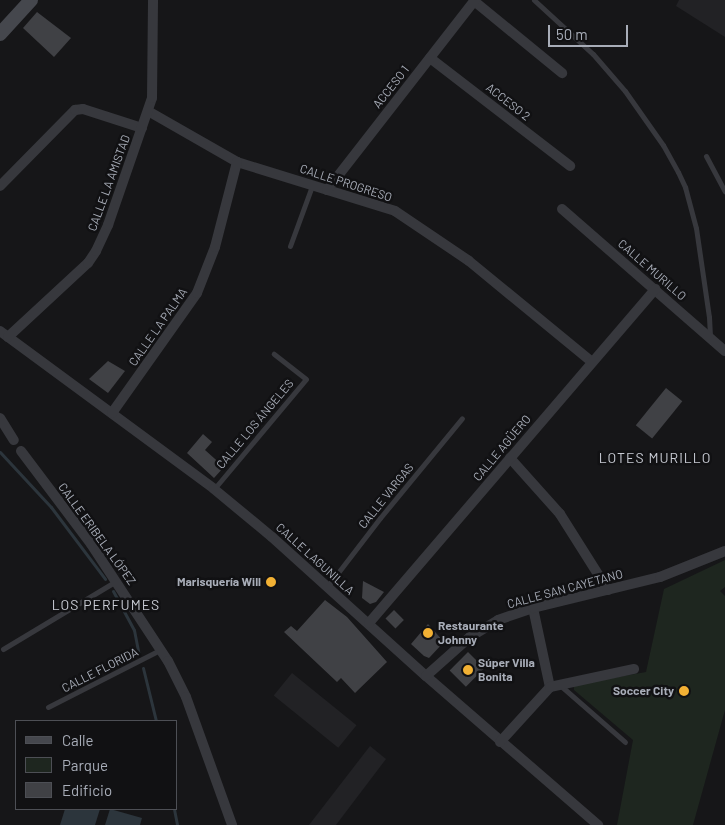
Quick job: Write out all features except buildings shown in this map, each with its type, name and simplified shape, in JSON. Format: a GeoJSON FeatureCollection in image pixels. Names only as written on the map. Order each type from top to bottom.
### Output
{"type":"FeatureCollection","features":[{"type":"Feature","properties":{"kind":"main road"},"geometry":{"type":"LineString","coordinates":[[0,34],[31,0]]}},
{"type":"Feature","properties":{"kind":"street","name":"CALLE LA AMISTAD"},"geometry":{"type":"LineString","coordinates":[[4,334],[77,275],[96,251],[148,111],[153,88],[153,0]]}},
{"type":"Feature","properties":{"kind":"street","name":"ACCESO 1"},"geometry":{"type":"LineString","coordinates":[[327,190],[475,1]]}},
{"type":"Feature","properties":{"kind":"street"},"geometry":{"type":"LineString","coordinates":[[475,1],[562,73]]}},
{"type":"Feature","properties":{"kind":"street","name":"ACCESO 2"},"geometry":{"type":"LineString","coordinates":[[430,58],[570,166]]}},
{"type":"Feature","properties":{"kind":"street"},"geometry":{"type":"LineString","coordinates":[[0,186],[74,110],[83,109],[142,128]]}},
{"type":"Feature","properties":{"kind":"street","name":"CALLE PROGRESO"},"geometry":{"type":"LineString","coordinates":[[148,111],[237,162],[395,212],[432,234],[469,261],[592,362]]}},
{"type":"Feature","properties":{"kind":"street","name":"CALLE LA PALMA"},"geometry":{"type":"LineString","coordinates":[[112,413],[197,293],[216,247],[237,162]]}},
{"type":"Feature","properties":{"kind":"street","name":"CALLE MURILLO"},"geometry":{"type":"LineString","coordinates":[[562,210],[725,351]]}},
{"type":"Feature","properties":{"kind":"street","name":"CALLE AGÜERO"},"geometry":{"type":"LineString","coordinates":[[369,623],[655,289]]}},
{"type":"Feature","properties":{"kind":"street","name":"CALLE LAGUNILLA"},"geometry":{"type":"LineString","coordinates":[[4,334],[214,489],[272,537],[500,742],[598,825]]}},
{"type":"Feature","properties":{"kind":"street"},"geometry":{"type":"LineString","coordinates":[[0,418],[14,440]]}},
{"type":"Feature","properties":{"kind":"street","name":"CALLE ERIBELA LÓPEZ"},"geometry":{"type":"LineString","coordinates":[[21,451],[116,581],[160,650],[186,697],[232,825]]}},
{"type":"Feature","properties":{"kind":"street"},"geometry":{"type":"LineString","coordinates":[[510,458],[560,514],[608,590]]}},
{"type":"Feature","properties":{"kind":"street","name":"CALLE SAN CAYETANO"},"geometry":{"type":"LineString","coordinates":[[426,676],[470,637],[498,620],[532,608],[660,577],[725,550]]}},
{"type":"Feature","properties":{"kind":"street"},"geometry":{"type":"LineString","coordinates":[[532,608],[555,686]]}},
{"type":"Feature","properties":{"kind":"street"},"geometry":{"type":"LineString","coordinates":[[500,742],[555,686],[634,668]]}},
{"type":"Feature","properties":{"kind":"lane"},"geometry":{"type":"LineString","coordinates":[[534,0],[593,54],[625,91],[663,145],[678,172],[685,188],[696,228],[709,317],[710,337]]}},
{"type":"Feature","properties":{"kind":"lane"},"geometry":{"type":"LineString","coordinates":[[706,156],[725,191]]}},
{"type":"Feature","properties":{"kind":"lane"},"geometry":{"type":"LineString","coordinates":[[290,246],[312,185]]}},
{"type":"Feature","properties":{"kind":"lane","name":"CALLE LOS ÁNGELES"},"geometry":{"type":"LineString","coordinates":[[214,489],[306,379],[274,354]]}},
{"type":"Feature","properties":{"kind":"lane","name":"CALLE VARGAS"},"geometry":{"type":"LineString","coordinates":[[328,587],[380,518],[462,418]]}},
{"type":"Feature","properties":{"kind":"lane"},"geometry":{"type":"LineString","coordinates":[[3,649],[116,581]]}},
{"type":"Feature","properties":{"kind":"lane","name":"CALLE FLORIDA"},"geometry":{"type":"LineString","coordinates":[[48,706],[160,650]]}},
{"type":"Feature","properties":{"kind":"lane"},"geometry":{"type":"LineString","coordinates":[[555,686],[625,742]]}},
{"type":"Feature","properties":{"kind":"shaded area"},"geometry":{"type":"Polygon","coordinates":[[[679,0],[725,0],[725,37],[676,6],[679,0]]]}},
{"type":"Feature","properties":{"kind":"shaded area"},"geometry":{"type":"Polygon","coordinates":[[[292,673],[357,725],[338,748],[274,696],[292,673]]]}},
{"type":"Feature","properties":{"kind":"shaded area"},"geometry":{"type":"Polygon","coordinates":[[[370,746],[386,759],[336,825],[309,825],[370,746]]]}},
{"type":"Feature","properties":{"kind":"shaded area"},"geometry":{"type":"Polygon","coordinates":[[[65,810],[100,810],[95,825],[60,825],[65,810]]]}},
{"type":"Feature","properties":{"kind":"shaded area"},"geometry":{"type":"Polygon","coordinates":[[[110,810],[142,818],[140,825],[105,825],[110,810]]]}},
{"type":"Feature","properties":{"kind":"green space","name":"Soccer City"},"geometry":{"type":"Polygon","coordinates":[[[725,560],[725,587],[720,591],[725,596],[725,710],[693,825],[617,825],[633,740],[574,690],[574,685],[646,672],[664,589],[725,560]]]}},
{"type":"Feature","properties":{"kind":"waterway"},"geometry":{"type":"LineString","coordinates":[[0,452],[51,507],[105,579]]}},
{"type":"Feature","properties":{"kind":"waterway"},"geometry":{"type":"LineString","coordinates":[[113,591],[134,630],[139,655]]}},
{"type":"Feature","properties":{"kind":"waterway"},"geometry":{"type":"LineString","coordinates":[[143,668],[156,720]]}},
{"type":"Feature","properties":{"kind":"waterway"},"geometry":{"type":"LineString","coordinates":[[174,810],[177,825]]}},
{"type":"Feature","properties":{"kind":"place","name":"Marisquería Will"},"geometry":{"type":"Point","coordinates":[271,582]}},
{"type":"Feature","properties":{"kind":"place","name":"Restaurante Johnny"},"geometry":{"type":"Point","coordinates":[428,633]}},
{"type":"Feature","properties":{"kind":"place","name":"Súper Villa Bonita"},"geometry":{"type":"Point","coordinates":[468,670]}},
{"type":"Feature","properties":{"kind":"place","name":"Soccer City"},"geometry":{"type":"Point","coordinates":[684,691]}},
{"type":"Feature","properties":{"kind":"district","name":"LOTES MURILLO"},"geometry":{"type":"Point","coordinates":[655,458]}},
{"type":"Feature","properties":{"kind":"district","name":"LOS PERFUMES"},"geometry":{"type":"Point","coordinates":[106,605]}}]}
